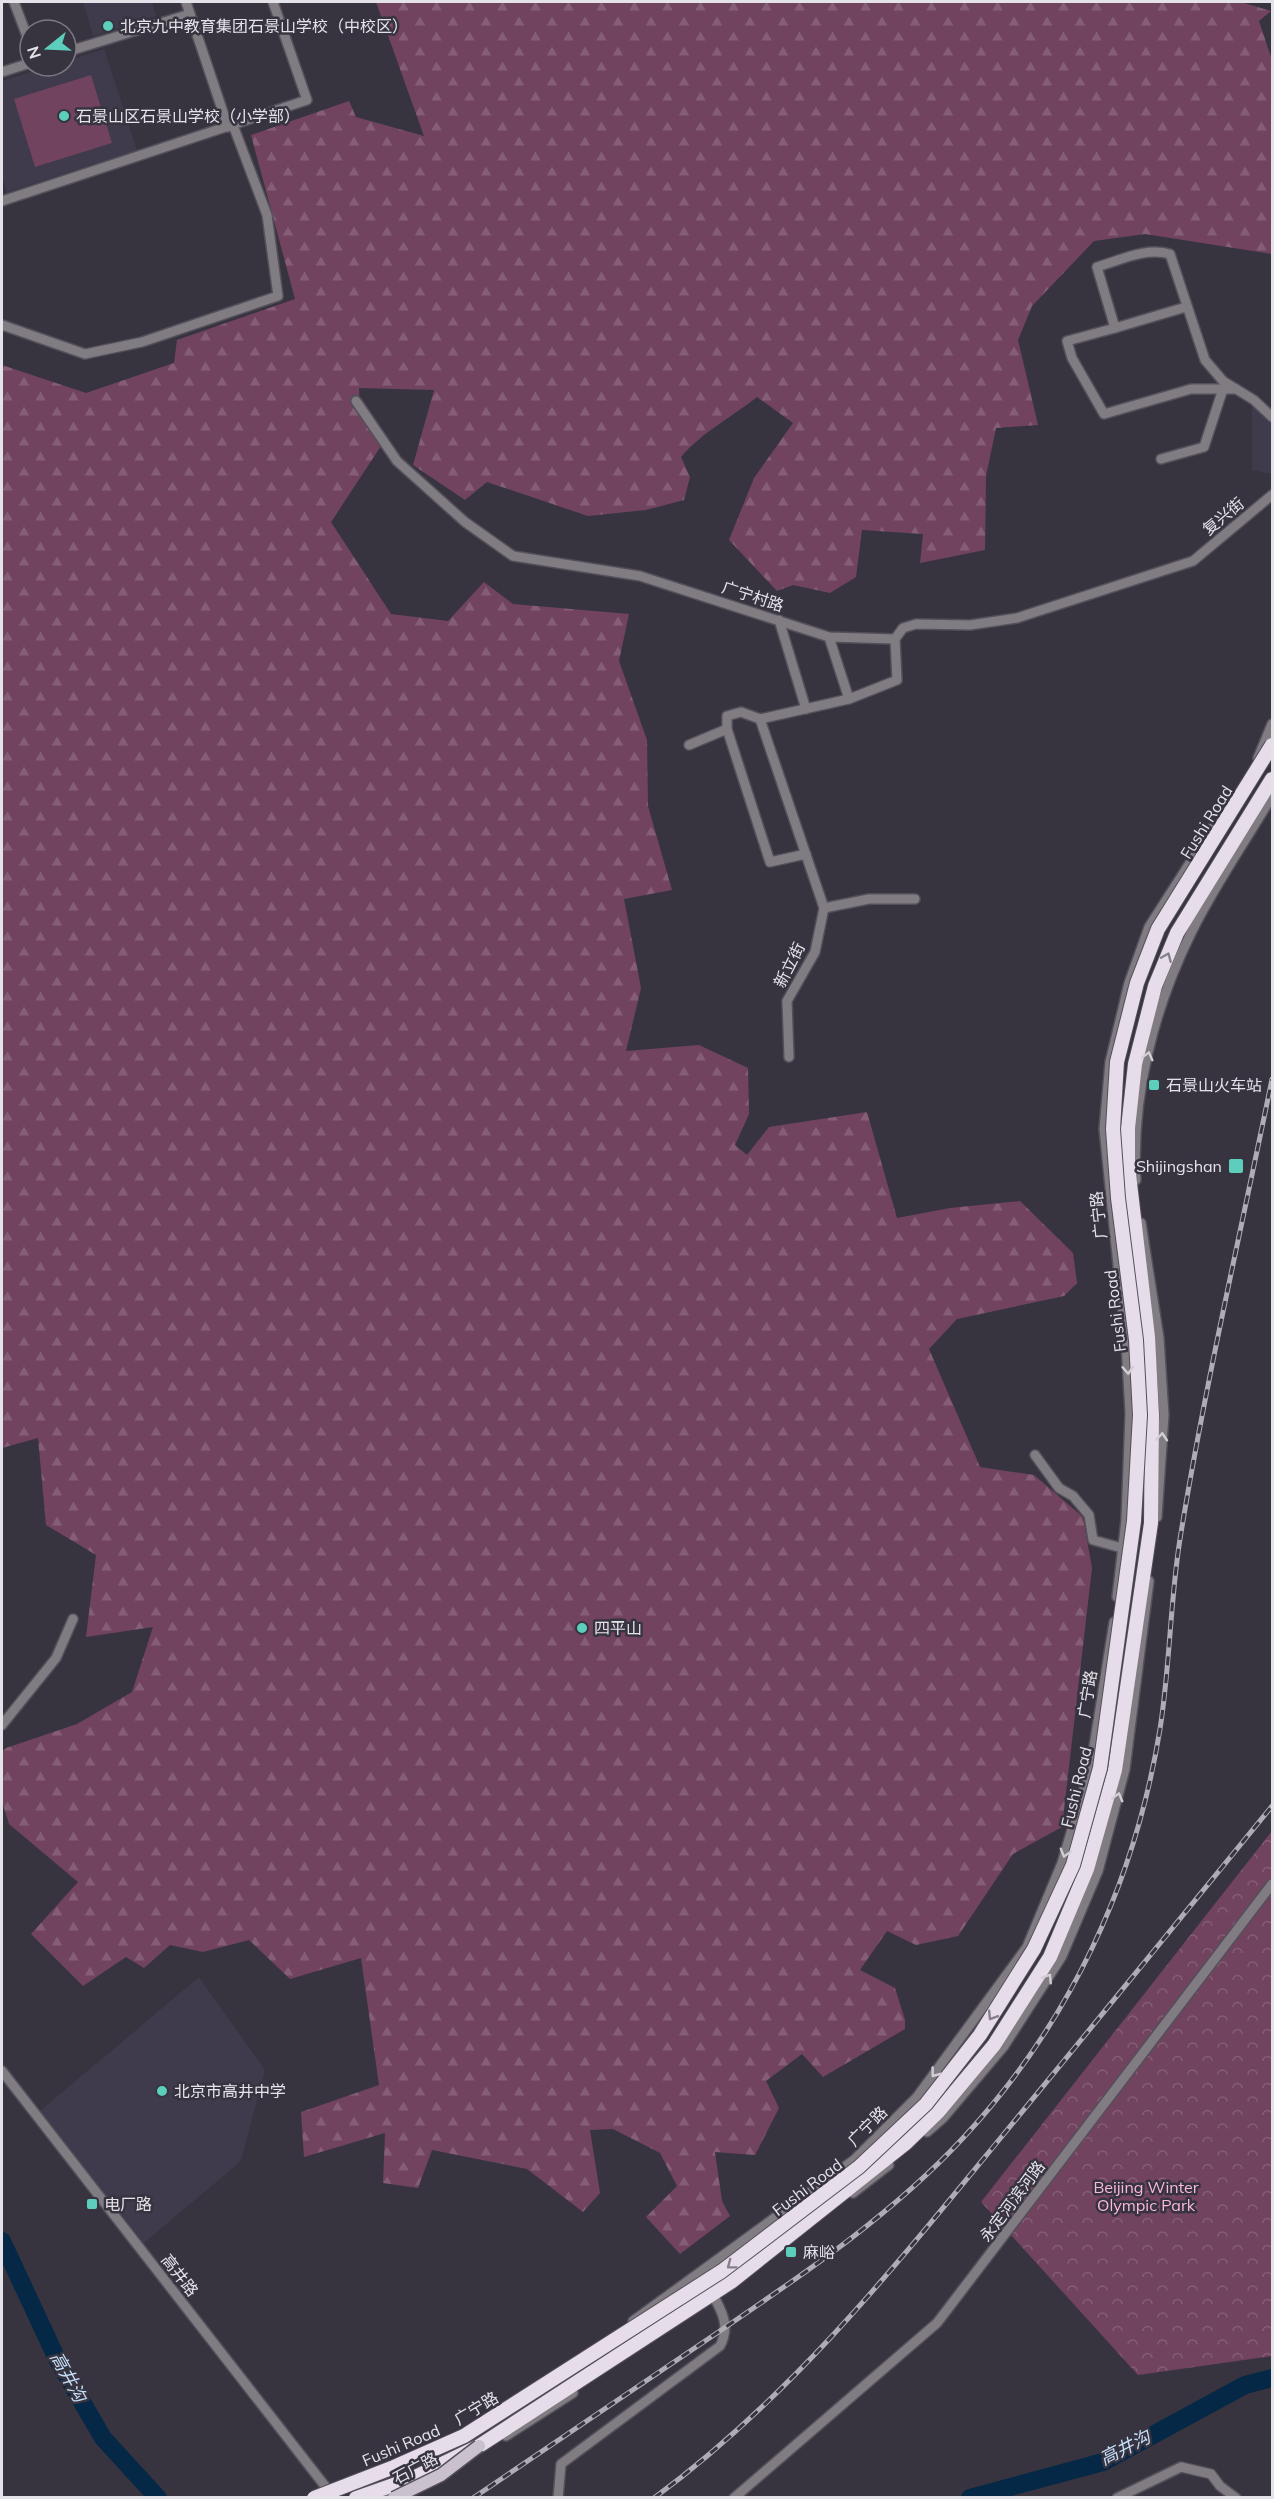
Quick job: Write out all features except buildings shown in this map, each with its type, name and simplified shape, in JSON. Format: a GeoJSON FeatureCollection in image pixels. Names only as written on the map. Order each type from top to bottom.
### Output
{"type":"FeatureCollection","features":[{"type":"Feature","properties":{"kind":"highway","name":"Fushi Road"},"geometry":{"type":"LineString","coordinates":[[314,2498],[394,2467],[464,2436],[722,2271],[859,2167],[926,2104],[980,2035],[1034,1949],[1073,1865],[1100,1768],[1134,1521],[1140,1415],[1136,1340],[1118,1198],[1113,1129],[1117,1062],[1137,984],[1158,929],[1266,760],[1272,745]]}},
{"type":"Feature","properties":{"kind":"highway","name":"Fushi Road"},"geometry":{"type":"LineString","coordinates":[[356,2498],[413,2478],[479,2446],[731,2282],[906,2143],[938,2112],[994,2045],[1050,1957],[1088,1869],[1115,1770],[1151,1523],[1152,1415],[1148,1336],[1128,1166],[1128,1128],[1135,1064],[1155,986],[1177,933],[1272,779]]}},
{"type":"Feature","properties":{"kind":"main road","name":"石广路"},"geometry":{"type":"LineString","coordinates":[[394,2498],[441,2475],[479,2446]]}},
{"type":"Feature","properties":{"kind":"street"},"geometry":{"type":"LineString","coordinates":[[14,2],[20,18]]}},
{"type":"Feature","properties":{"kind":"street"},"geometry":{"type":"LineString","coordinates":[[2,325],[85,354],[142,342],[278,296],[267,215],[231,126],[186,2]]}},
{"type":"Feature","properties":{"kind":"street"},"geometry":{"type":"LineString","coordinates":[[2,201],[307,100],[273,2]]}},
{"type":"Feature","properties":{"kind":"street"},"geometry":{"type":"LineString","coordinates":[[78,48],[190,14]]}},
{"type":"Feature","properties":{"kind":"street"},"geometry":{"type":"LineString","coordinates":[[2,72],[18,67]]}},
{"type":"Feature","properties":{"kind":"street"},"geometry":{"type":"LineString","coordinates":[[1115,328],[1097,267],[1144,252],[1158,251],[1170,254],[1205,360],[1223,381],[1254,400],[1272,417]]}},
{"type":"Feature","properties":{"kind":"street"},"geometry":{"type":"LineString","coordinates":[[1186,307],[1067,341],[1072,358],[1104,414],[1191,389],[1236,389]]}},
{"type":"Feature","properties":{"kind":"street"},"geometry":{"type":"LineString","coordinates":[[1161,459],[1204,447],[1223,389]]}},
{"type":"Feature","properties":{"kind":"street","name":"广宁村路"},"geometry":{"type":"LineString","coordinates":[[356,401],[397,461],[465,522],[513,556],[640,576],[829,637],[895,639]]}},
{"type":"Feature","properties":{"kind":"street","name":"复兴街"},"geometry":{"type":"LineString","coordinates":[[895,639],[903,628],[916,624],[970,625],[1017,618],[1193,561],[1272,495]]}},
{"type":"Feature","properties":{"kind":"street"},"geometry":{"type":"LineString","coordinates":[[778,620],[806,709]]}},
{"type":"Feature","properties":{"kind":"street"},"geometry":{"type":"LineString","coordinates":[[829,637],[849,699]]}},
{"type":"Feature","properties":{"kind":"street"},"geometry":{"type":"LineString","coordinates":[[806,854],[770,862],[726,729],[727,716],[741,712],[760,719],[849,699],[897,680],[895,639]]}},
{"type":"Feature","properties":{"kind":"street"},"geometry":{"type":"LineString","coordinates":[[760,719],[824,908],[869,899],[915,899]]}},
{"type":"Feature","properties":{"kind":"street","name":"广宁路"},"geometry":{"type":"LineString","coordinates":[[305,2498],[331,2494],[393,2468],[471,2430],[568,2367],[854,2160],[917,2097],[1027,1947],[1062,1863],[1091,1765],[1117,1602],[1130,1413],[1126,1343],[1104,1129],[1110,1062],[1129,983],[1149,927],[1258,759],[1272,724]]}},
{"type":"Feature","properties":{"kind":"street"},"geometry":{"type":"LineString","coordinates":[[688,745],[726,729]]}},
{"type":"Feature","properties":{"kind":"street"},"geometry":{"type":"LineString","coordinates":[[381,2498],[489,2446],[523,2426],[786,2245],[868,2182],[943,2118],[1004,2046],[1062,1956],[1098,1871],[1125,1769],[1157,1521],[1164,1415],[1159,1338],[1137,1196],[1136,1121],[1146,1062],[1166,988],[1191,932],[1272,796]]}},
{"type":"Feature","properties":{"kind":"street","name":"新立街"},"geometry":{"type":"LineString","coordinates":[[789,1057],[787,1001],[815,952],[824,908]]}},
{"type":"Feature","properties":{"kind":"street"},"geometry":{"type":"LineString","coordinates":[[1035,1455],[1059,1488],[1073,1496],[1089,1515],[1094,1540],[1122,1548]]}},
{"type":"Feature","properties":{"kind":"street"},"geometry":{"type":"LineString","coordinates":[[2,1725],[56,1658],[73,1619]]}},
{"type":"Feature","properties":{"kind":"street","name":"永定河滨河路"},"geometry":{"type":"LineString","coordinates":[[734,2498],[937,2323],[1272,1884]]}},
{"type":"Feature","properties":{"kind":"street","name":"高井路"},"geometry":{"type":"LineString","coordinates":[[2,2071],[331,2494]]}},
{"type":"Feature","properties":{"kind":"street"},"geometry":{"type":"LineString","coordinates":[[558,2498],[561,2464],[720,2346],[726,2327],[722,2312],[713,2295]]}},
{"type":"Feature","properties":{"kind":"street"},"geometry":{"type":"LineString","coordinates":[[1117,2498],[1181,2467],[1211,2474],[1220,2486],[1236,2498]]}},
{"type":"Feature","properties":{"kind":"shaded area","name":"北京九中教育集团石景山学校（中校区）"},"geometry":{"type":"Polygon","coordinates":[[[83,2],[152,2],[156,16],[93,36],[83,2]]]}},
{"type":"Feature","properties":{"kind":"shaded area","name":"石景山区石景山学校（小学部）"},"geometry":{"type":"Polygon","coordinates":[[[104,49],[137,150],[7,192],[2,177],[2,81],[18,76],[18,78],[78,78],[78,57],[104,49]]]}},
{"type":"Feature","properties":{"kind":"shaded area"},"geometry":{"type":"Polygon","coordinates":[[[1252,404],[1272,423],[1272,474],[1252,470],[1252,404]]]}},
{"type":"Feature","properties":{"kind":"shaded area","name":"北京市高井中学"},"geometry":{"type":"Polygon","coordinates":[[[199,1977],[265,2070],[241,2161],[144,2243],[40,2111],[199,1977]]]}},
{"type":"Feature","properties":{"kind":"green space"},"geometry":{"type":"Polygon","coordinates":[[[376,2],[1241,2],[1271,11],[1259,21],[1272,60],[1272,254],[1145,234],[1094,241],[1032,306],[1018,340],[1038,425],[996,428],[986,476],[985,550],[920,563],[923,534],[862,530],[856,577],[830,593],[793,585],[777,591],[729,540],[754,478],[793,423],[757,397],[708,432],[681,457],[690,477],[684,500],[646,510],[588,516],[487,482],[465,500],[413,465],[434,390],[359,388],[360,414],[381,446],[331,522],[391,614],[448,621],[484,582],[513,604],[629,614],[619,661],[647,740],[648,806],[672,890],[624,899],[641,988],[626,1051],[699,1045],[748,1068],[749,1114],[735,1145],[747,1155],[769,1127],[867,1112],[897,1218],[950,1208],[1020,1201],[1073,1253],[1077,1283],[1064,1296],[957,1319],[929,1349],[980,1467],[1034,1475],[1083,1517],[1092,1568],[1062,1827],[1013,1854],[958,1936],[916,1945],[887,1931],[860,1970],[895,1988],[905,2020],[905,2029],[823,2077],[802,2054],[766,2081],[779,2108],[755,2155],[715,2152],[722,2201],[730,2216],[680,2254],[646,2217],[677,2186],[660,2153],[613,2129],[590,2130],[600,2193],[583,2212],[527,2169],[432,2150],[418,2188],[383,2183],[385,2133],[304,2157],[301,2112],[379,2085],[361,1958],[290,1979],[249,1940],[203,1952],[170,1945],[144,1968],[126,1957],[83,1986],[31,1934],[78,1882],[9,1824],[2,1802],[2,1752],[6,1748],[77,1724],[132,1692],[153,1627],[86,1637],[96,1555],[46,1525],[38,1438],[2,1448],[2,365],[86,393],[174,363],[177,340],[295,299],[251,135],[349,101],[356,117],[424,136],[376,2]]]}},
{"type":"Feature","properties":{"kind":"green space"},"geometry":{"type":"Polygon","coordinates":[[[91,75],[112,143],[35,167],[14,99],[91,75]]]}},
{"type":"Feature","properties":{"kind":"green space","name":"Beijing Winter Olympic Park"},"geometry":{"type":"Polygon","coordinates":[[[1272,1831],[1272,2356],[1138,2375],[981,2202],[1272,1831]]]}},
{"type":"Feature","properties":{"kind":"waterway","name":"高井沟"},"geometry":{"type":"LineString","coordinates":[[2,2241],[57,2359],[103,2438],[158,2498]]}},
{"type":"Feature","properties":{"kind":"waterway","name":"高井沟"},"geometry":{"type":"LineString","coordinates":[[970,2498],[1103,2462],[1245,2385],[1272,2378]]}},
{"type":"Feature","properties":{"kind":"railway"},"geometry":{"type":"LineString","coordinates":[[473,2498],[777,2292],[843,2245],[905,2194],[963,2138],[1001,2094],[1035,2048],[1065,1999],[1092,1948],[1115,1896],[1134,1842],[1149,1786],[1160,1729],[1177,1563],[1190,1481],[1272,1079]]}},
{"type":"Feature","properties":{"kind":"railway"},"geometry":{"type":"LineString","coordinates":[[654,2498],[749,2419],[793,2376],[876,2287],[955,2194],[1272,1806]]}},
{"type":"Feature","properties":{"kind":"place","name":"北京九中教育集团石景山学校（中校区）"},"geometry":{"type":"Point","coordinates":[108,26]}},
{"type":"Feature","properties":{"kind":"place","name":"石景山区石景山学校（小学部）"},"geometry":{"type":"Point","coordinates":[64,116]}},
{"type":"Feature","properties":{"kind":"place","name":"石景山火车站"},"geometry":{"type":"Point","coordinates":[1154,1085]}},
{"type":"Feature","properties":{"kind":"place","name":"Shijingshan"},"geometry":{"type":"Point","coordinates":[1236,1166]}},
{"type":"Feature","properties":{"kind":"place","name":"四平山"},"geometry":{"type":"Point","coordinates":[582,1628]}},
{"type":"Feature","properties":{"kind":"place","name":"北京市高井中学"},"geometry":{"type":"Point","coordinates":[162,2091]}},
{"type":"Feature","properties":{"kind":"place","name":"电厂路"},"geometry":{"type":"Point","coordinates":[92,2204]}},
{"type":"Feature","properties":{"kind":"place","name":"麻峪"},"geometry":{"type":"Point","coordinates":[791,2252]}}]}
